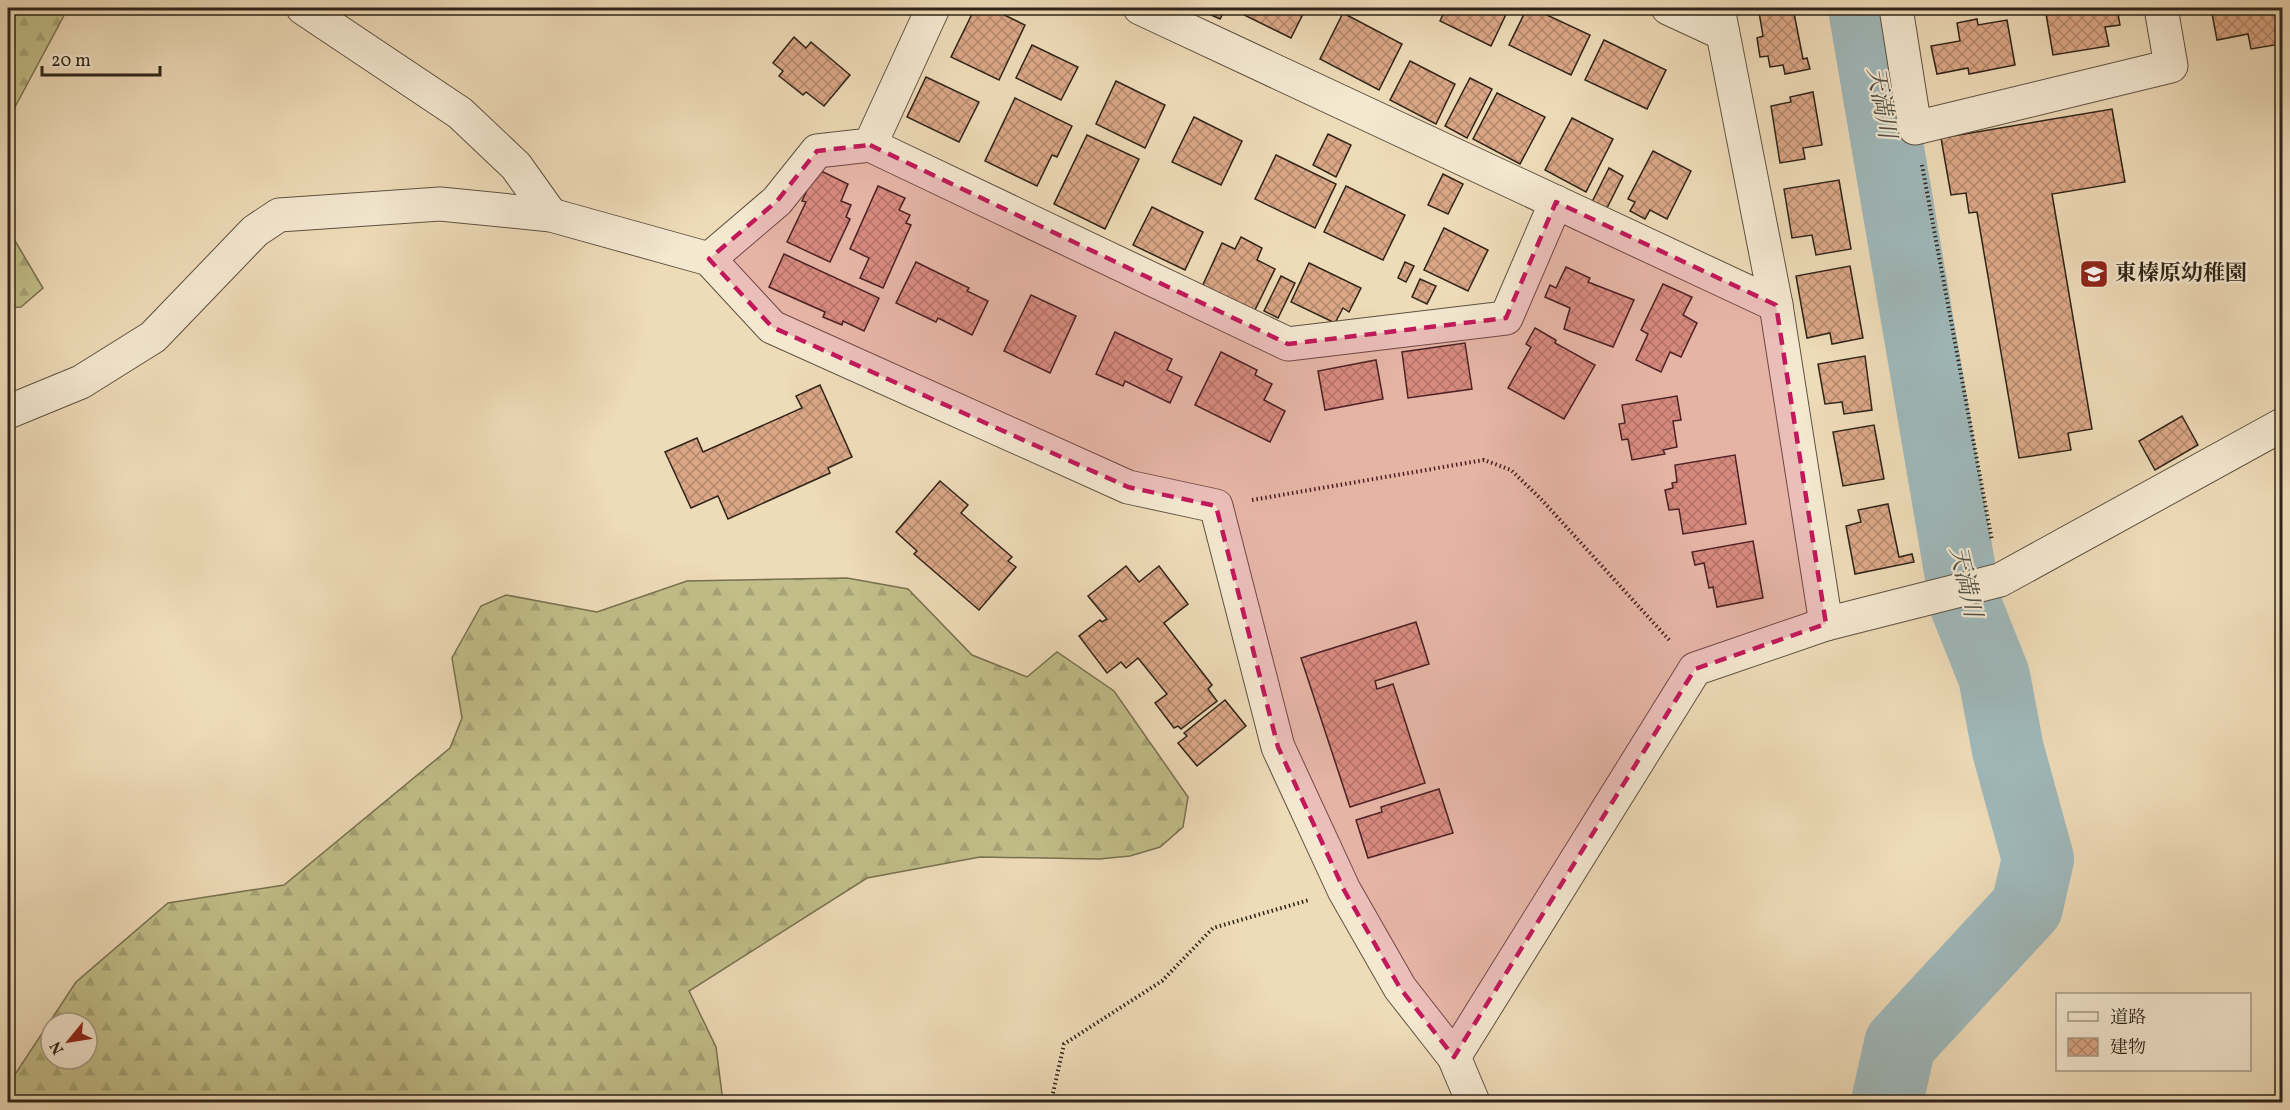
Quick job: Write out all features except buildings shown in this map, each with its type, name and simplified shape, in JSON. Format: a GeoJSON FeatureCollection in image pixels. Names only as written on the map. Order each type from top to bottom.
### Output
{"type":"FeatureCollection","features":[{"type":"Feature","properties":{"kind":"street"},"geometry":{"type":"LineString","coordinates":[[303,8],[460,113],[516,166],[551,216]]}},
{"type":"Feature","properties":{"kind":"street"},"geometry":{"type":"LineString","coordinates":[[870,145],[933,8]]}},
{"type":"Feature","properties":{"kind":"street"},"geometry":{"type":"LineString","coordinates":[[1140,8],[1776,305]]}},
{"type":"Feature","properties":{"kind":"street"},"geometry":{"type":"LineString","coordinates":[[1668,8],[1720,20],[1776,305],[1826,624]]}},
{"type":"Feature","properties":{"kind":"street"},"geometry":{"type":"LineString","coordinates":[[1896,8],[1915,128],[2171,66],[2161,8]]}},
{"type":"Feature","properties":{"kind":"street"},"geometry":{"type":"LineString","coordinates":[[709,259],[777,201],[816,151],[870,145],[1288,344],[1506,318],[1556,202]]}},
{"type":"Feature","properties":{"kind":"street"},"geometry":{"type":"LineString","coordinates":[[8,412],[81,382],[153,337],[255,231],[279,215],[440,204],[551,216],[709,259],[772,327],[1128,487],[1216,506],[1278,747],[1344,890],[1400,988],[1454,1057],[1473,1102]]}},
{"type":"Feature","properties":{"kind":"street"},"geometry":{"type":"LineString","coordinates":[[1454,1057],[1695,669],[1826,624],[2000,580],[2283,425]]}},
{"type":"Feature","properties":{"kind":"path"},"geometry":{"type":"LineString","coordinates":[[1915,128],[2000,580]]}},
{"type":"Feature","properties":{"kind":"path"},"geometry":{"type":"LineString","coordinates":[[1216,506],[1484,460],[1511,470],[1541,499],[1695,669]]}},
{"type":"Feature","properties":{"kind":"path"},"geometry":{"type":"LineString","coordinates":[[1051,1102],[1064,1044],[1162,981],[1214,928],[1344,890]]}},
{"type":"Feature","properties":{"kind":"highlighted area"},"geometry":{"type":"Polygon","coordinates":[[[870,145],[1288,344],[1506,318],[1556,202],[1776,305],[1826,624],[1695,669],[1454,1057],[1400,988],[1344,890],[1278,747],[1216,506],[1128,487],[772,327],[709,259],[777,201],[817,151],[870,145]]]}},
{"type":"Feature","properties":{"kind":"green space"},"geometry":{"type":"Polygon","coordinates":[[[8,8],[68,8],[8,120],[8,8]]]}},
{"type":"Feature","properties":{"kind":"green space"},"geometry":{"type":"Polygon","coordinates":[[[8,229],[43,288],[21,307],[8,308],[8,229]]]}},
{"type":"Feature","properties":{"kind":"green space"},"geometry":{"type":"Polygon","coordinates":[[[847,578],[908,589],[972,655],[1027,677],[1057,652],[1114,691],[1188,797],[1183,827],[1160,847],[1130,856],[1099,859],[980,857],[867,878],[689,991],[716,1047],[723,1102],[8,1102],[10,1082],[39,1038],[39,1071],[99,1071],[99,1011],[57,1011],[76,982],[168,903],[284,885],[450,748],[462,718],[452,658],[481,606],[506,595],[597,612],[687,581],[847,578]]]}},
{"type":"Feature","properties":{"kind":"waterway","name":"天満川"},"geometry":{"type":"LineString","coordinates":[[1864,8],[1966,606],[1994,676],[2008,750],[2038,859],[2027,907],[1900,1044],[1887,1102]]}},
{"type":"Feature","properties":{"kind":"place","name":"東榛原幼稚園"},"geometry":{"type":"Point","coordinates":[2094,274]}}]}
